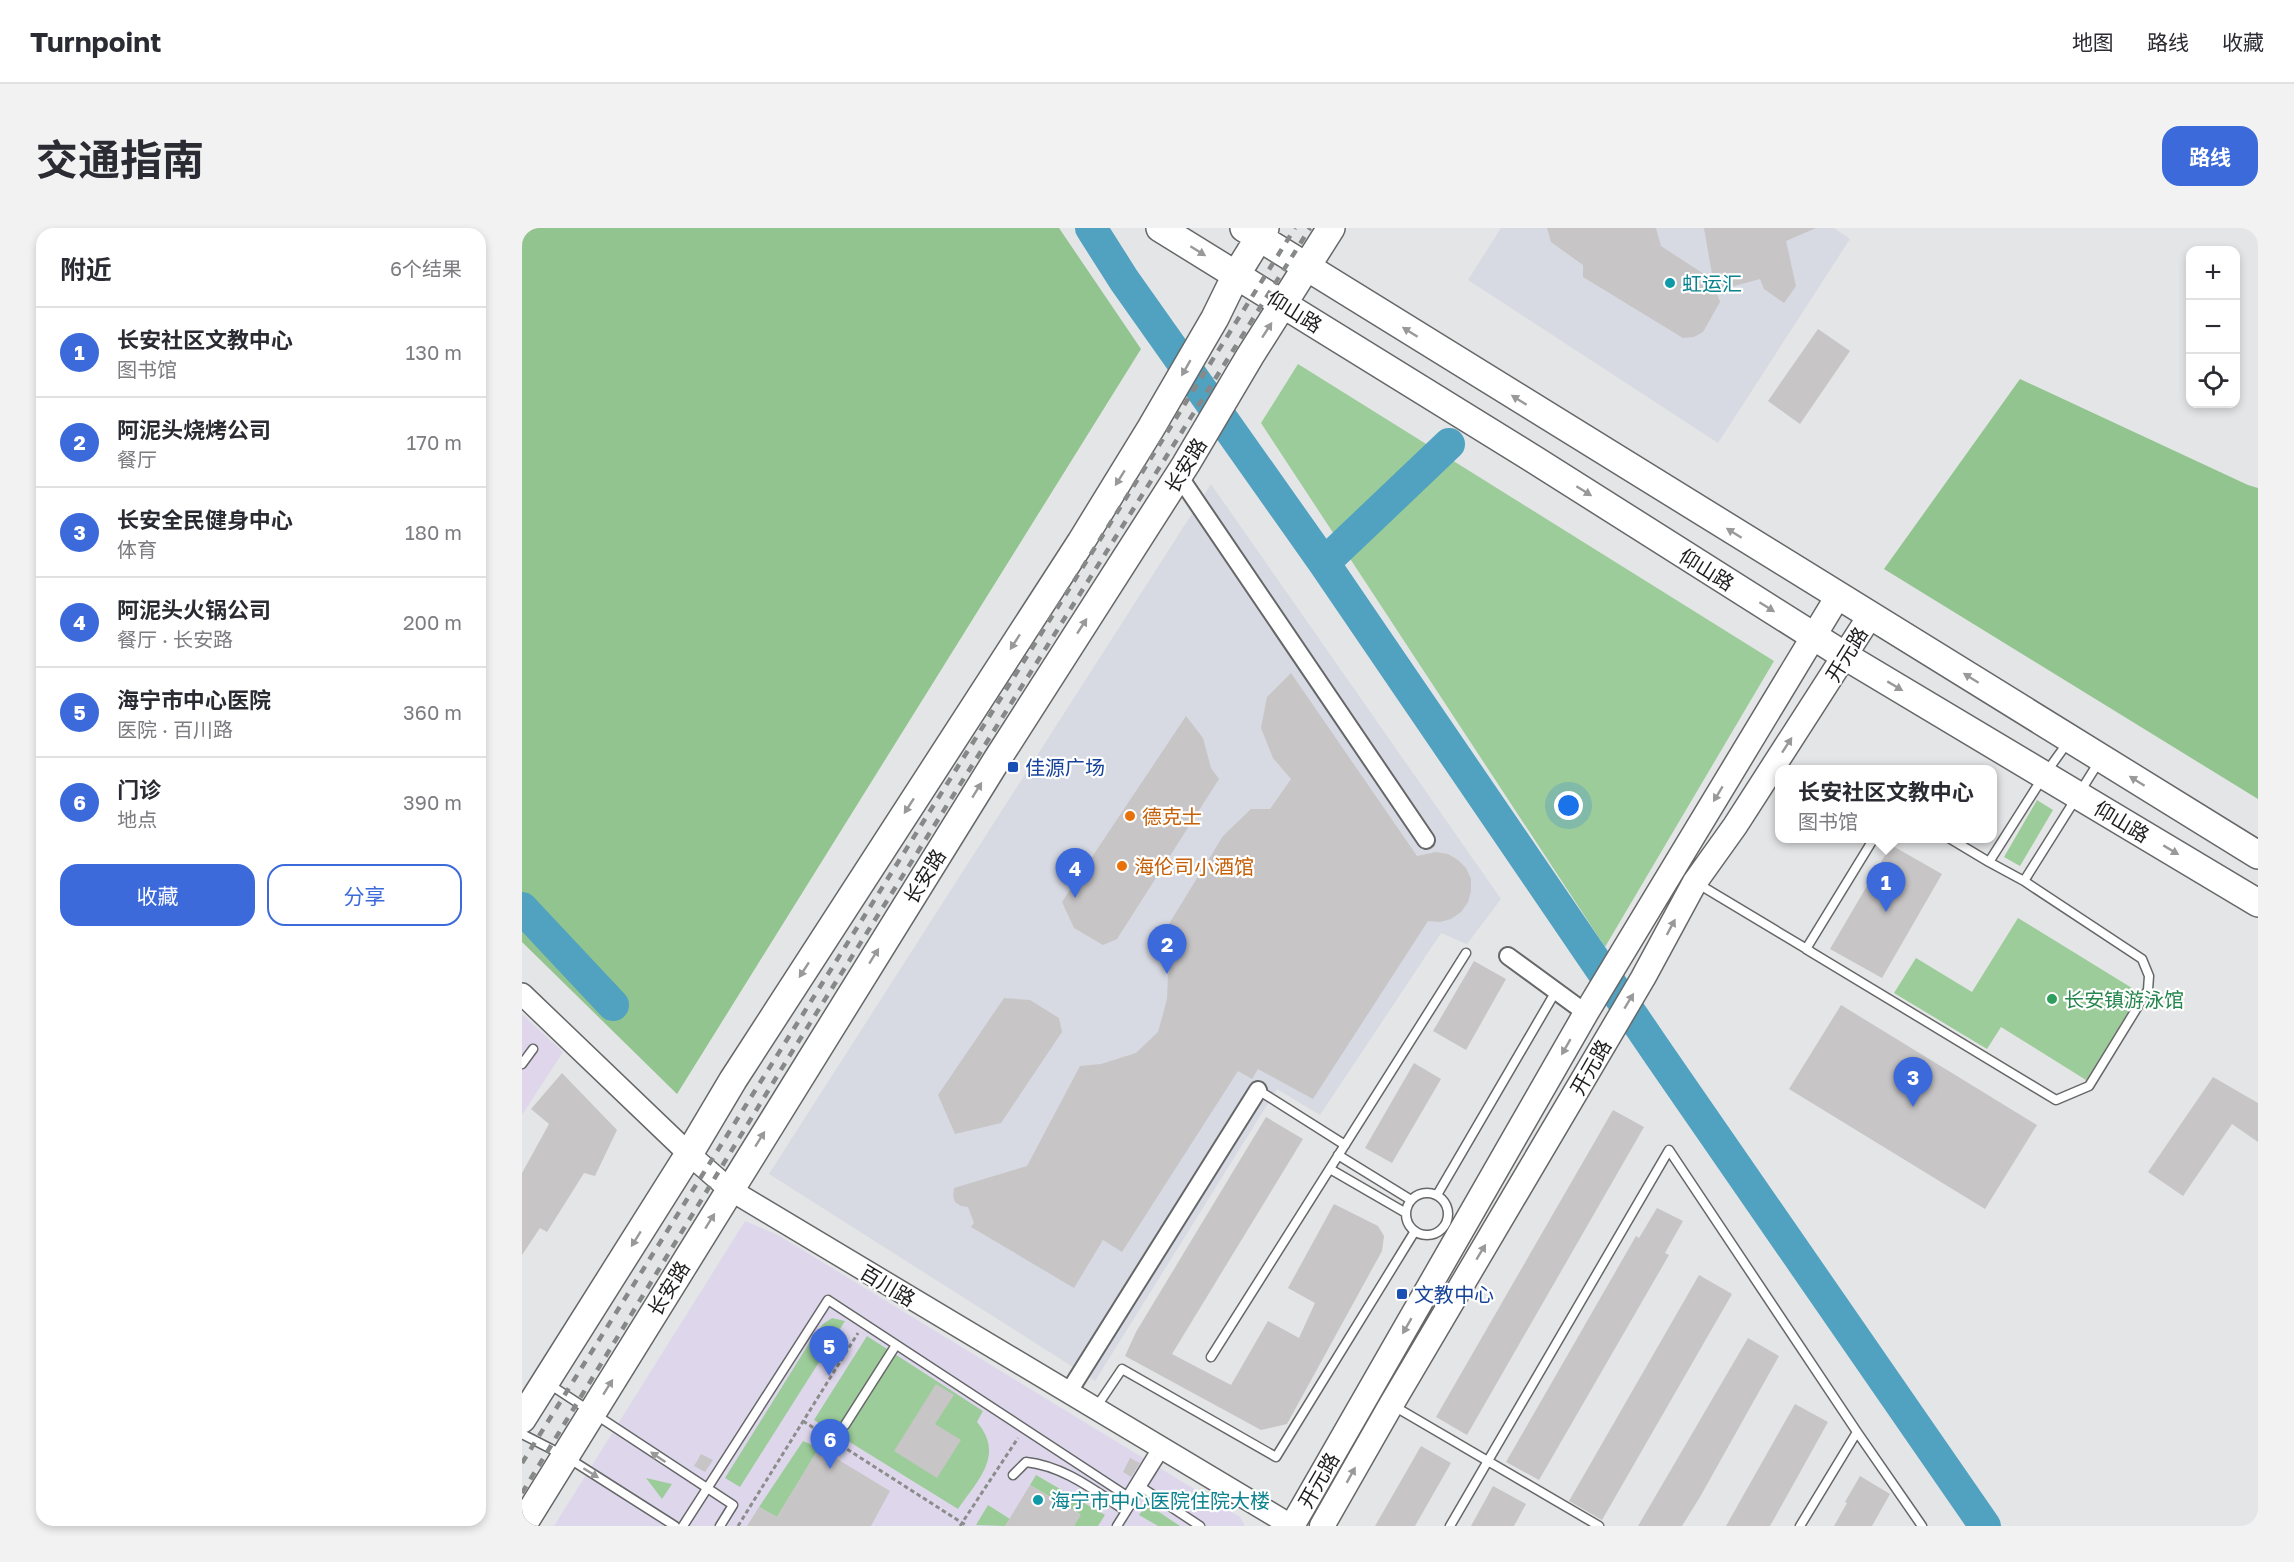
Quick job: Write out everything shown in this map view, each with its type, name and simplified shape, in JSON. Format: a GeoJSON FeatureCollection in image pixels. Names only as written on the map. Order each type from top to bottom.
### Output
{"type":"FeatureCollection","features":[{"type":"Feature","properties":{"kind":"main road","name":"仰山路"},"geometry":{"type":"LineString","coordinates":[[1160,228],[1284,303],[1845,656],[2258,903]]}},
{"type":"Feature","properties":{"kind":"main road","name":"长安路"},"geometry":{"type":"LineString","coordinates":[[522,1526],[729,1189],[1025,715],[1183,470],[1250,356],[1331,228]]}},
{"type":"Feature","properties":{"kind":"main road"},"geometry":{"type":"LineString","coordinates":[[522,1419],[733,1080],[1081,542],[1215,318],[1256,231],[1306,268],[2258,855]]}},
{"type":"Feature","properties":{"kind":"main road","name":"开元路"},"geometry":{"type":"LineString","coordinates":[[1292,1526],[1453,1228],[1591,1005],[1838,596]]}},
{"type":"Feature","properties":{"kind":"main road","name":"开元路"},"geometry":{"type":"LineString","coordinates":[[1322,1526],[1643,978],[1695,882],[1735,826],[1870,616]]}},
{"type":"Feature","properties":{"kind":"street"},"geometry":{"type":"LineString","coordinates":[[1183,470],[1426,840]]}},
{"type":"Feature","properties":{"kind":"street"},"geometry":{"type":"LineString","coordinates":[[1508,956],[1556,991],[1591,1005]]}},
{"type":"Feature","properties":{"kind":"street","name":"百川路"},"geometry":{"type":"LineString","coordinates":[[522,994],[689,1154],[729,1189],[1292,1526]]}},
{"type":"Feature","properties":{"kind":"street"},"geometry":{"type":"LineString","coordinates":[[1068,1393],[1258,1090]]}},
{"type":"Feature","properties":{"kind":"lane"},"geometry":{"type":"LineString","coordinates":[[1989,862],[2045,774],[2070,740]]}},
{"type":"Feature","properties":{"kind":"lane"},"geometry":{"type":"LineString","coordinates":[[2024,880],[2100,758]]}},
{"type":"Feature","properties":{"kind":"lane"},"geometry":{"type":"LineString","coordinates":[[1811,952],[1806,949],[1871,843]]}},
{"type":"Feature","properties":{"kind":"lane"},"geometry":{"type":"LineString","coordinates":[[1695,882],[2056,1100],[2089,1086],[2148,990],[2150,976],[2142,959],[2024,880],[1957,843]]}},
{"type":"Feature","properties":{"kind":"lane"},"geometry":{"type":"LineString","coordinates":[[1211,1357],[1466,953]]}},
{"type":"Feature","properties":{"kind":"lane"},"geometry":{"type":"LineString","coordinates":[[1437,1195],[1556,991]]}},
{"type":"Feature","properties":{"kind":"lane"},"geometry":{"type":"LineString","coordinates":[[522,1064],[533,1049]]}},
{"type":"Feature","properties":{"kind":"lane"},"geometry":{"type":"LineString","coordinates":[[1258,1090],[1345,1145]]}},
{"type":"Feature","properties":{"kind":"lane"},"geometry":{"type":"LineString","coordinates":[[1450,1526],[1669,1150],[1922,1526]]}},
{"type":"Feature","properties":{"kind":"lane"},"geometry":{"type":"LineString","coordinates":[[1338,1155],[1411,1200]]}},
{"type":"Feature","properties":{"kind":"lane"},"geometry":{"type":"LineString","coordinates":[[1330,1169],[1406,1213]]}},
{"type":"Feature","properties":{"kind":"lane"},"geometry":{"type":"LineString","coordinates":[[1423,1193],[1437,1195],[1447,1205],[1448,1218],[1453,1228],[1435,1234],[1421,1234],[1415,1231],[1407,1220],[1406,1213],[1411,1200],[1423,1193]]}},
{"type":"Feature","properties":{"kind":"lane"},"geometry":{"type":"LineString","coordinates":[[1095,1409],[1122,1369],[1276,1457],[1415,1231]]}},
{"type":"Feature","properties":{"kind":"lane"},"geometry":{"type":"LineString","coordinates":[[683,1526],[828,1300],[1127,1496],[1160,1449]]}},
{"type":"Feature","properties":{"kind":"lane"},"geometry":{"type":"LineString","coordinates":[[845,1425],[896,1345]]}},
{"type":"Feature","properties":{"kind":"lane"},"geometry":{"type":"LineString","coordinates":[[546,1382],[733,1505],[720,1526]]}},
{"type":"Feature","properties":{"kind":"lane"},"geometry":{"type":"LineString","coordinates":[[1391,1405],[1599,1526]]}},
{"type":"Feature","properties":{"kind":"lane"},"geometry":{"type":"LineString","coordinates":[[1800,1526],[1857,1432]]}},
{"type":"Feature","properties":{"kind":"lane"},"geometry":{"type":"LineString","coordinates":[[522,1434],[565,1456],[675,1526]]}},
{"type":"Feature","properties":{"kind":"lane"},"geometry":{"type":"LineString","coordinates":[[1117,1526],[1141,1487],[1160,1449]]}},
{"type":"Feature","properties":{"kind":"lane"},"geometry":{"type":"LineString","coordinates":[[1013,1475],[1026,1462],[1044,1464],[1070,1476],[1126,1511]]}},
{"type":"Feature","properties":{"kind":"lane"},"geometry":{"type":"LineString","coordinates":[[1141,1487],[1200,1526]]}},
{"type":"Feature","properties":{"kind":"path"},"geometry":{"type":"LineString","coordinates":[[738,1526],[864,1323]]}},
{"type":"Feature","properties":{"kind":"path"},"geometry":{"type":"LineString","coordinates":[[803,1421],[967,1526]]}},
{"type":"Feature","properties":{"kind":"path"},"geometry":{"type":"LineString","coordinates":[[961,1524],[1023,1429]]}},
{"type":"Feature","properties":{"kind":"shaded area"},"geometry":{"type":"Polygon","coordinates":[[[1501,228],[1834,228],[1850,239],[1718,443],[1468,280],[1501,228]]]}},
{"type":"Feature","properties":{"kind":"shaded area"},"geometry":{"type":"Polygon","coordinates":[[[1211,484],[1501,899],[1467,944],[1441,933],[1320,1115],[1277,1089],[1095,1381],[769,1174],[1211,484]]]}},
{"type":"Feature","properties":{"kind":"shaded area"},"geometry":{"type":"Polygon","coordinates":[[[522,1014],[563,1052],[522,1115],[522,1014]]]}},
{"type":"Feature","properties":{"kind":"shaded area"},"geometry":{"type":"Polygon","coordinates":[[[745,1221],[778,1235],[1240,1517],[1245,1526],[554,1526],[745,1221]]]}},
{"type":"Feature","properties":{"kind":"green space"},"geometry":{"type":"Polygon","coordinates":[[[522,228],[1059,228],[1141,349],[677,1094],[522,942],[522,228]]]}},
{"type":"Feature","properties":{"kind":"green space"},"geometry":{"type":"Polygon","coordinates":[[[1298,364],[1774,661],[1605,947],[1261,423],[1298,364]]]}},
{"type":"Feature","properties":{"kind":"green space"},"geometry":{"type":"Polygon","coordinates":[[[2020,379],[2258,488],[2258,799],[1884,569],[2020,379]]]}},
{"type":"Feature","properties":{"kind":"green space"},"geometry":{"type":"Polygon","coordinates":[[[2037,800],[2053,810],[2020,866],[2004,857],[2037,800]]]}},
{"type":"Feature","properties":{"kind":"green space","name":"长安镇游泳馆"},"geometry":{"type":"Polygon","coordinates":[[[2018,918],[2140,993],[2086,1080],[2001,1027],[1987,1049],[1894,993],[1916,958],[1972,992],[2018,918]]]}},
{"type":"Feature","properties":{"kind":"green space"},"geometry":{"type":"Polygon","coordinates":[[[832,1318],[845,1321],[740,1487],[725,1478],[813,1337],[823,1324],[832,1318]]]}},
{"type":"Feature","properties":{"kind":"green space"},"geometry":{"type":"Polygon","coordinates":[[[867,1336],[983,1411],[977,1422],[989,1445],[989,1456],[980,1477],[958,1509],[814,1420],[867,1336]]]}},
{"type":"Feature","properties":{"kind":"green space"},"geometry":{"type":"Polygon","coordinates":[[[803,1441],[819,1448],[777,1517],[759,1507],[803,1441]]]}},
{"type":"Feature","properties":{"kind":"green space"},"geometry":{"type":"Polygon","coordinates":[[[1036,1475],[1105,1515],[1098,1526],[1074,1526],[1080,1514],[1030,1485],[1036,1475]]]}},
{"type":"Feature","properties":{"kind":"green space"},"geometry":{"type":"Polygon","coordinates":[[[646,1478],[672,1484],[662,1499],[646,1478]]]}},
{"type":"Feature","properties":{"kind":"green space"},"geometry":{"type":"Polygon","coordinates":[[[1147,1504],[1180,1526],[1158,1526],[1139,1515],[1147,1504]]]}},
{"type":"Feature","properties":{"kind":"green space"},"geometry":{"type":"Polygon","coordinates":[[[988,1505],[1010,1519],[1005,1526],[976,1525],[988,1505]]]}},
{"type":"Feature","properties":{"kind":"building","name":"虹运汇"},"geometry":{"type":"Polygon","coordinates":[[[1547,228],[1656,228],[1661,246],[1713,280],[1704,228],[1816,228],[1786,241],[1796,286],[1784,303],[1764,289],[1760,279],[1716,291],[1720,302],[1703,332],[1694,337],[1683,338],[1583,277],[1583,265],[1551,242],[1547,228]]]}},
{"type":"Feature","properties":{"kind":"building"},"geometry":{"type":"Polygon","coordinates":[[[1818,329],[1850,351],[1800,424],[1768,401],[1818,329]]]}},
{"type":"Feature","properties":{"kind":"building"},"geometry":{"type":"Polygon","coordinates":[[[1291,673],[1417,856],[1436,852],[1448,854],[1466,868],[1471,879],[1468,902],[1461,912],[1451,919],[1440,922],[1428,921],[1313,1099],[1258,1069],[1252,1079],[1238,1071],[1122,1252],[1103,1240],[1074,1288],[971,1227],[974,1223],[968,1207],[955,1202],[954,1188],[1027,1166],[1080,1066],[1101,1064],[1136,1053],[1158,1032],[1167,999],[1168,974],[1176,951],[1159,940],[1223,836],[1251,809],[1270,809],[1291,779],[1273,758],[1261,728],[1267,697],[1291,673]]]}},
{"type":"Feature","properties":{"kind":"building"},"geometry":{"type":"Polygon","coordinates":[[[1186,716],[1203,738],[1211,768],[1219,779],[1117,939],[1103,945],[1074,928],[1062,902],[1186,716]]]}},
{"type":"Feature","properties":{"kind":"building"},"geometry":{"type":"Polygon","coordinates":[[[1891,845],[1942,874],[1882,978],[1830,949],[1891,845]]]}},
{"type":"Feature","properties":{"kind":"building"},"geometry":{"type":"Polygon","coordinates":[[[1474,961],[1506,979],[1466,1050],[1433,1031],[1474,961]]]}},
{"type":"Feature","properties":{"kind":"building"},"geometry":{"type":"Polygon","coordinates":[[[1004,998],[1030,1000],[1059,1018],[1062,1032],[1001,1123],[955,1134],[938,1095],[1004,998]]]}},
{"type":"Feature","properties":{"kind":"building"},"geometry":{"type":"Polygon","coordinates":[[[1841,1005],[2037,1125],[1985,1209],[1789,1089],[1841,1005]]]}},
{"type":"Feature","properties":{"kind":"building"},"geometry":{"type":"Polygon","coordinates":[[[1414,1063],[1441,1079],[1392,1163],[1365,1148],[1414,1063]]]}},
{"type":"Feature","properties":{"kind":"building"},"geometry":{"type":"Polygon","coordinates":[[[562,1073],[617,1130],[595,1176],[584,1173],[547,1232],[540,1228],[522,1255],[522,1173],[549,1124],[531,1109],[562,1073]]]}},
{"type":"Feature","properties":{"kind":"building"},"geometry":{"type":"Polygon","coordinates":[[[2213,1077],[2258,1103],[2258,1142],[2232,1124],[2183,1196],[2148,1172],[2213,1077]]]}},
{"type":"Feature","properties":{"kind":"building"},"geometry":{"type":"Polygon","coordinates":[[[1613,1110],[1644,1127],[1467,1435],[1436,1417],[1613,1110]]]}},
{"type":"Feature","properties":{"kind":"building"},"geometry":{"type":"Polygon","coordinates":[[[1266,1117],[1303,1139],[1172,1354],[1231,1385],[1268,1321],[1299,1338],[1315,1303],[1288,1288],[1334,1204],[1378,1226],[1384,1236],[1382,1251],[1287,1424],[1261,1430],[1125,1356],[1136,1332],[1266,1117]]]}},
{"type":"Feature","properties":{"kind":"building"},"geometry":{"type":"Polygon","coordinates":[[[1657,1208],[1683,1221],[1665,1253],[1669,1255],[1539,1480],[1506,1462],[1636,1236],[1639,1238],[1657,1208]]]}},
{"type":"Feature","properties":{"kind":"building"},"geometry":{"type":"Polygon","coordinates":[[[1699,1275],[1732,1294],[1602,1520],[1569,1501],[1699,1275]]]}},
{"type":"Feature","properties":{"kind":"building"},"geometry":{"type":"Polygon","coordinates":[[[1748,1338],[1779,1356],[1700,1497],[1682,1526],[1638,1526],[1748,1338]]]}},
{"type":"Feature","properties":{"kind":"building"},"geometry":{"type":"Polygon","coordinates":[[[936,1384],[954,1395],[935,1424],[961,1440],[937,1478],[894,1451],[936,1384]]]}},
{"type":"Feature","properties":{"kind":"building"},"geometry":{"type":"Polygon","coordinates":[[[1795,1404],[1828,1422],[1770,1526],[1726,1526],[1795,1404]]]}},
{"type":"Feature","properties":{"kind":"building"},"geometry":{"type":"Polygon","coordinates":[[[1421,1446],[1451,1463],[1415,1526],[1375,1526],[1421,1446]]]}},
{"type":"Feature","properties":{"kind":"building"},"geometry":{"type":"Polygon","coordinates":[[[819,1448],[890,1491],[871,1526],[747,1526],[759,1507],[777,1517],[819,1448]]]}},
{"type":"Feature","properties":{"kind":"building"},"geometry":{"type":"Polygon","coordinates":[[[701,1454],[713,1460],[705,1472],[694,1466],[701,1454]]]}},
{"type":"Feature","properties":{"kind":"building"},"geometry":{"type":"Polygon","coordinates":[[[1130,1458],[1140,1463],[1131,1477],[1123,1472],[1130,1458]]]}},
{"type":"Feature","properties":{"kind":"building"},"geometry":{"type":"Polygon","coordinates":[[[1860,1476],[1890,1494],[1872,1526],[1834,1526],[1847,1503],[1845,1502],[1860,1476]]]}},
{"type":"Feature","properties":{"kind":"building","name":"海宁市中心医院住院大楼"},"geometry":{"type":"Polygon","coordinates":[[[1030,1485],[1081,1515],[1074,1526],[1005,1526],[1030,1485]]]}},
{"type":"Feature","properties":{"kind":"building"},"geometry":{"type":"Polygon","coordinates":[[[1493,1486],[1526,1504],[1514,1526],[1471,1526],[1493,1486]]]}},
{"type":"Feature","properties":{"kind":"waterway"},"geometry":{"type":"LineString","coordinates":[[1091,228],[1124,280],[1324,563],[1660,1056],[1985,1526]]}},
{"type":"Feature","properties":{"kind":"waterway"},"geometry":{"type":"LineString","coordinates":[[1324,563],[1449,444]]}},
{"type":"Feature","properties":{"kind":"waterway"},"geometry":{"type":"LineString","coordinates":[[522,908],[613,1005]]}},
{"type":"Feature","properties":{"kind":"railway"},"geometry":{"type":"LineString","coordinates":[[522,1463],[1295,228]]}},
{"type":"Feature","properties":{"kind":"railway"},"geometry":{"type":"LineString","coordinates":[[522,1493],[790,1055],[1310,228]]}},
{"type":"Feature","properties":{"kind":"place","name":"虹运汇"},"geometry":{"type":"Point","coordinates":[1670,283]}},
{"type":"Feature","properties":{"kind":"place","name":"佳源广场"},"geometry":{"type":"Point","coordinates":[1013,767]}},
{"type":"Feature","properties":{"kind":"place","name":"德克士"},"geometry":{"type":"Point","coordinates":[1130,816]}},
{"type":"Feature","properties":{"kind":"place","name":"海伦司小酒馆"},"geometry":{"type":"Point","coordinates":[1122,866]}},
{"type":"Feature","properties":{"kind":"place","name":"阿泥头火锅公司"},"geometry":{"type":"Point","coordinates":[1075,898]}},
{"type":"Feature","properties":{"kind":"place","name":"长安社区文教中心"},"geometry":{"type":"Point","coordinates":[1886,912]}},
{"type":"Feature","properties":{"kind":"place","name":"阿泥头烧烤公司"},"geometry":{"type":"Point","coordinates":[1167,974]}},
{"type":"Feature","properties":{"kind":"place","name":"长安镇游泳馆"},"geometry":{"type":"Point","coordinates":[2052,999]}},
{"type":"Feature","properties":{"kind":"place","name":"长安全民健身中心"},"geometry":{"type":"Point","coordinates":[1913,1107]}},
{"type":"Feature","properties":{"kind":"place","name":"文教中心"},"geometry":{"type":"Point","coordinates":[1402,1294]}},
{"type":"Feature","properties":{"kind":"place","name":"海宁市中心医院"},"geometry":{"type":"Point","coordinates":[829,1376]}},
{"type":"Feature","properties":{"kind":"place","name":"门诊"},"geometry":{"type":"Point","coordinates":[830,1469]}},
{"type":"Feature","properties":{"kind":"place","name":"海宁市中心医院住院大楼"},"geometry":{"type":"Point","coordinates":[1038,1500]}}]}
